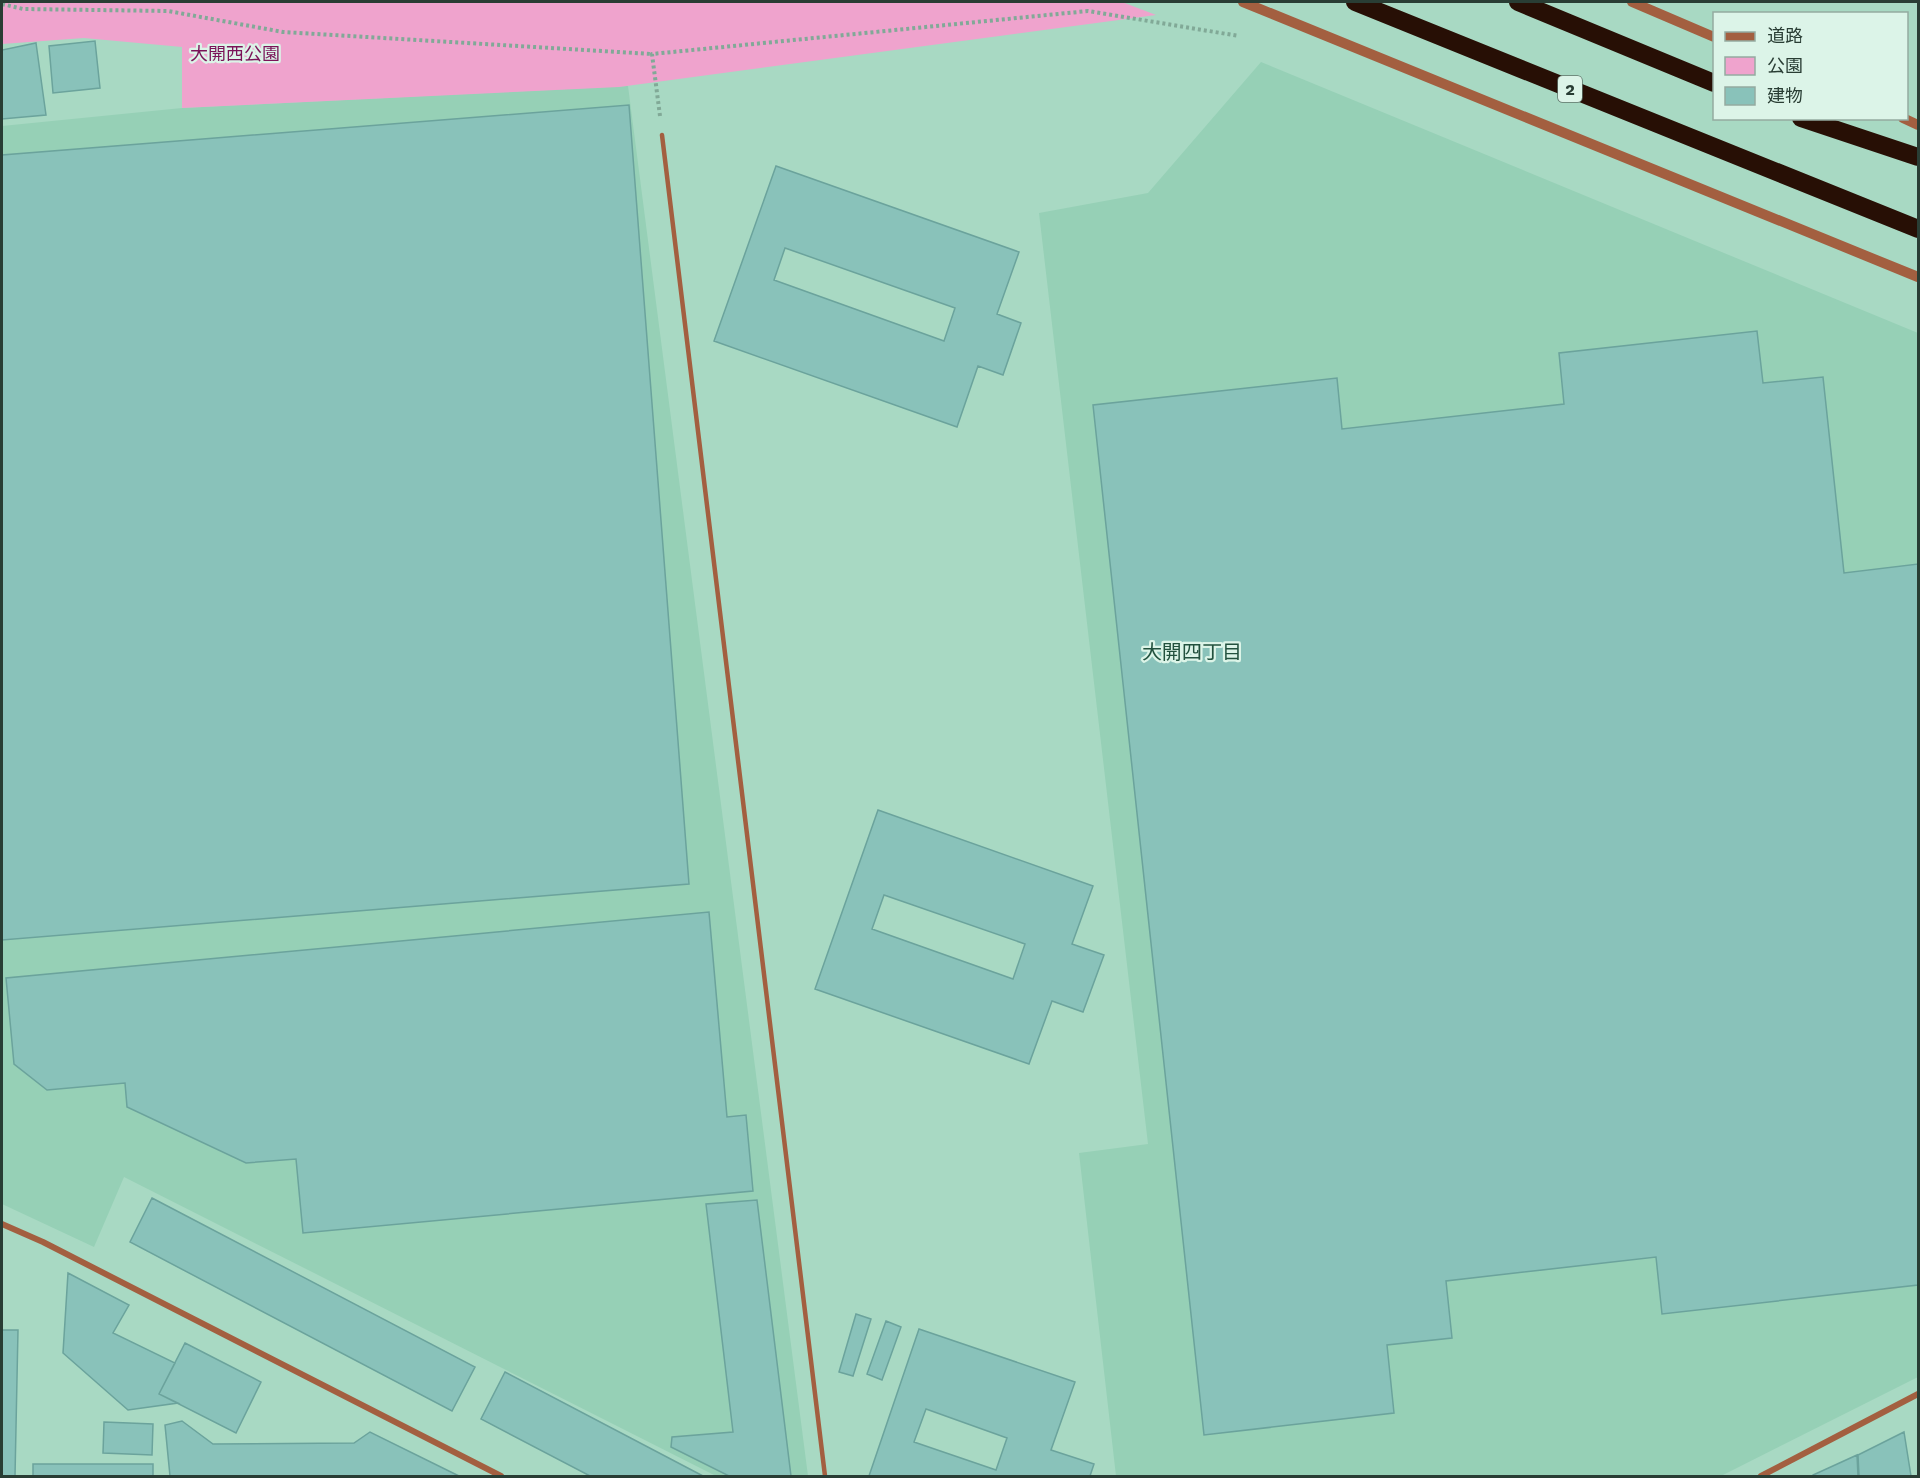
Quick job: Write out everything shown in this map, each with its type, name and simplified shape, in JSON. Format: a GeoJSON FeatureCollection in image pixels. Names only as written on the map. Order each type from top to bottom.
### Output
{"type":"FeatureCollection","features":[{"type":"Feature","properties":{"kind":"highway","name":"2"},"geometry":{"type":"LineString","coordinates":[[1355,2],[1918,229]]}},
{"type":"Feature","properties":{"kind":"highway"},"geometry":{"type":"LineString","coordinates":[[1518,2],[1713,83]]}},
{"type":"Feature","properties":{"kind":"highway"},"geometry":{"type":"LineString","coordinates":[[1805,120],[1918,157]]}},
{"type":"Feature","properties":{"kind":"street"},"geometry":{"type":"LineString","coordinates":[[1243,2],[1918,278]]}},
{"type":"Feature","properties":{"kind":"street"},"geometry":{"type":"LineString","coordinates":[[1632,2],[1713,37]]}},
{"type":"Feature","properties":{"kind":"street"},"geometry":{"type":"LineString","coordinates":[[2,1224],[43,1242],[501,1476]]}},
{"type":"Feature","properties":{"kind":"street"},"geometry":{"type":"LineString","coordinates":[[1761,1476],[1770,1475],[1918,1394]]}},
{"type":"Feature","properties":{"kind":"lane"},"geometry":{"type":"LineString","coordinates":[[662,135],[825,1476]]}},
{"type":"Feature","properties":{"kind":"path"},"geometry":{"type":"LineString","coordinates":[[2,4],[23,9],[168,11],[283,32],[652,54],[1088,11],[1239,36]]}},
{"type":"Feature","properties":{"kind":"path"},"geometry":{"type":"LineString","coordinates":[[652,54],[662,135]]}},
{"type":"Feature","properties":{"kind":"shaded area"},"geometry":{"type":"Polygon","coordinates":[[[1261,62],[1918,333],[1918,1377],[1721,1476],[1116,1476],[1079,1153],[1148,1144],[1039,213],[1148,193],[1261,62]]]}},
{"type":"Feature","properties":{"kind":"shaded area"},"geometry":{"type":"Polygon","coordinates":[[[628,86],[808,1476],[716,1476],[124,1177],[94,1247],[2,1204],[2,126],[182,108],[628,86]]]}},
{"type":"Feature","properties":{"kind":"green space","name":"大開西公園"},"geometry":{"type":"Polygon","coordinates":[[[2,2],[1122,2],[1156,15],[619,87],[182,108],[182,47],[84,38],[2,44],[2,2]]]}},
{"type":"Feature","properties":{"kind":"building"},"geometry":{"type":"Polygon","coordinates":[[[95,41],[100,88],[53,93],[49,46],[95,41]]]}},
{"type":"Feature","properties":{"kind":"building"},"geometry":{"type":"Polygon","coordinates":[[[36,43],[46,115],[2,119],[2,50],[36,43]]]}},
{"type":"Feature","properties":{"kind":"building"},"geometry":{"type":"Polygon","coordinates":[[[629,105],[689,884],[2,940],[2,155],[629,105]]]}},
{"type":"Feature","properties":{"kind":"building"},"geometry":{"type":"Polygon","coordinates":[[[776,166],[1019,252],[997,314],[1021,323],[1003,375],[978,366],[957,427],[714,341],[776,166]],[[785,248],[774,280],[944,341],[955,308],[785,248]]]}},
{"type":"Feature","properties":{"kind":"building"},"geometry":{"type":"Polygon","coordinates":[[[1757,331],[1763,383],[1823,377],[1844,573],[1918,564],[1918,1285],[1662,1314],[1656,1257],[1446,1281],[1452,1338],[1387,1345],[1394,1413],[1204,1435],[1093,405],[1337,378],[1342,429],[1564,404],[1559,353],[1757,331]]]}},
{"type":"Feature","properties":{"kind":"building"},"geometry":{"type":"Polygon","coordinates":[[[878,810],[1093,886],[1072,944],[1104,955],[1083,1012],[1052,1001],[1029,1064],[815,989],[878,810]],[[884,895],[872,929],[1013,979],[1025,944],[884,895]]]}},
{"type":"Feature","properties":{"kind":"building"},"geometry":{"type":"Polygon","coordinates":[[[709,912],[727,1117],[746,1115],[753,1191],[303,1233],[296,1159],[246,1163],[127,1107],[125,1083],[47,1090],[14,1064],[6,978],[709,912]]]}},
{"type":"Feature","properties":{"kind":"building"},"geometry":{"type":"Polygon","coordinates":[[[152,1198],[475,1367],[452,1411],[130,1242],[152,1198]]]}},
{"type":"Feature","properties":{"kind":"building"},"geometry":{"type":"Polygon","coordinates":[[[757,1200],[791,1476],[729,1476],[671,1447],[672,1437],[733,1432],[706,1204],[757,1200]]]}},
{"type":"Feature","properties":{"kind":"building"},"geometry":{"type":"Polygon","coordinates":[[[68,1273],[129,1305],[113,1333],[175,1363],[159,1394],[178,1403],[128,1410],[63,1353],[68,1273]]]}},
{"type":"Feature","properties":{"kind":"building"},"geometry":{"type":"Polygon","coordinates":[[[856,1314],[871,1319],[853,1376],[839,1372],[856,1314]]]}},
{"type":"Feature","properties":{"kind":"building"},"geometry":{"type":"Polygon","coordinates":[[[886,1321],[901,1327],[882,1380],[867,1374],[886,1321]]]}},
{"type":"Feature","properties":{"kind":"building"},"geometry":{"type":"Polygon","coordinates":[[[919,1329],[1075,1382],[1051,1450],[1094,1464],[1090,1476],[869,1476],[919,1329]],[[926,1409],[914,1442],[996,1470],[1007,1438],[926,1409]]]}},
{"type":"Feature","properties":{"kind":"building"},"geometry":{"type":"Polygon","coordinates":[[[2,1330],[18,1330],[15,1476],[2,1476],[2,1330]]]}},
{"type":"Feature","properties":{"kind":"building"},"geometry":{"type":"Polygon","coordinates":[[[185,1343],[261,1382],[236,1433],[159,1394],[185,1343]]]}},
{"type":"Feature","properties":{"kind":"building"},"geometry":{"type":"Polygon","coordinates":[[[505,1372],[703,1476],[590,1476],[481,1419],[505,1372]]]}},
{"type":"Feature","properties":{"kind":"building"},"geometry":{"type":"Polygon","coordinates":[[[182,1421],[213,1444],[354,1443],[370,1432],[459,1476],[170,1476],[165,1425],[182,1421]]]}},
{"type":"Feature","properties":{"kind":"building"},"geometry":{"type":"Polygon","coordinates":[[[104,1422],[153,1424],[152,1455],[103,1453],[104,1422]]]}},
{"type":"Feature","properties":{"kind":"building"},"geometry":{"type":"Polygon","coordinates":[[[1904,1432],[1911,1476],[1859,1476],[1858,1455],[1904,1432]]]}},
{"type":"Feature","properties":{"kind":"building"},"geometry":{"type":"Polygon","coordinates":[[[1857,1455],[1858,1476],[1813,1476],[1813,1475],[1857,1455]]]}},
{"type":"Feature","properties":{"kind":"building"},"geometry":{"type":"Polygon","coordinates":[[[33,1464],[153,1464],[153,1476],[33,1476],[33,1464]]]}},
{"type":"Feature","properties":{"kind":"district","name":"大開四丁目"},"geometry":{"type":"Point","coordinates":[1192,652]}}]}
